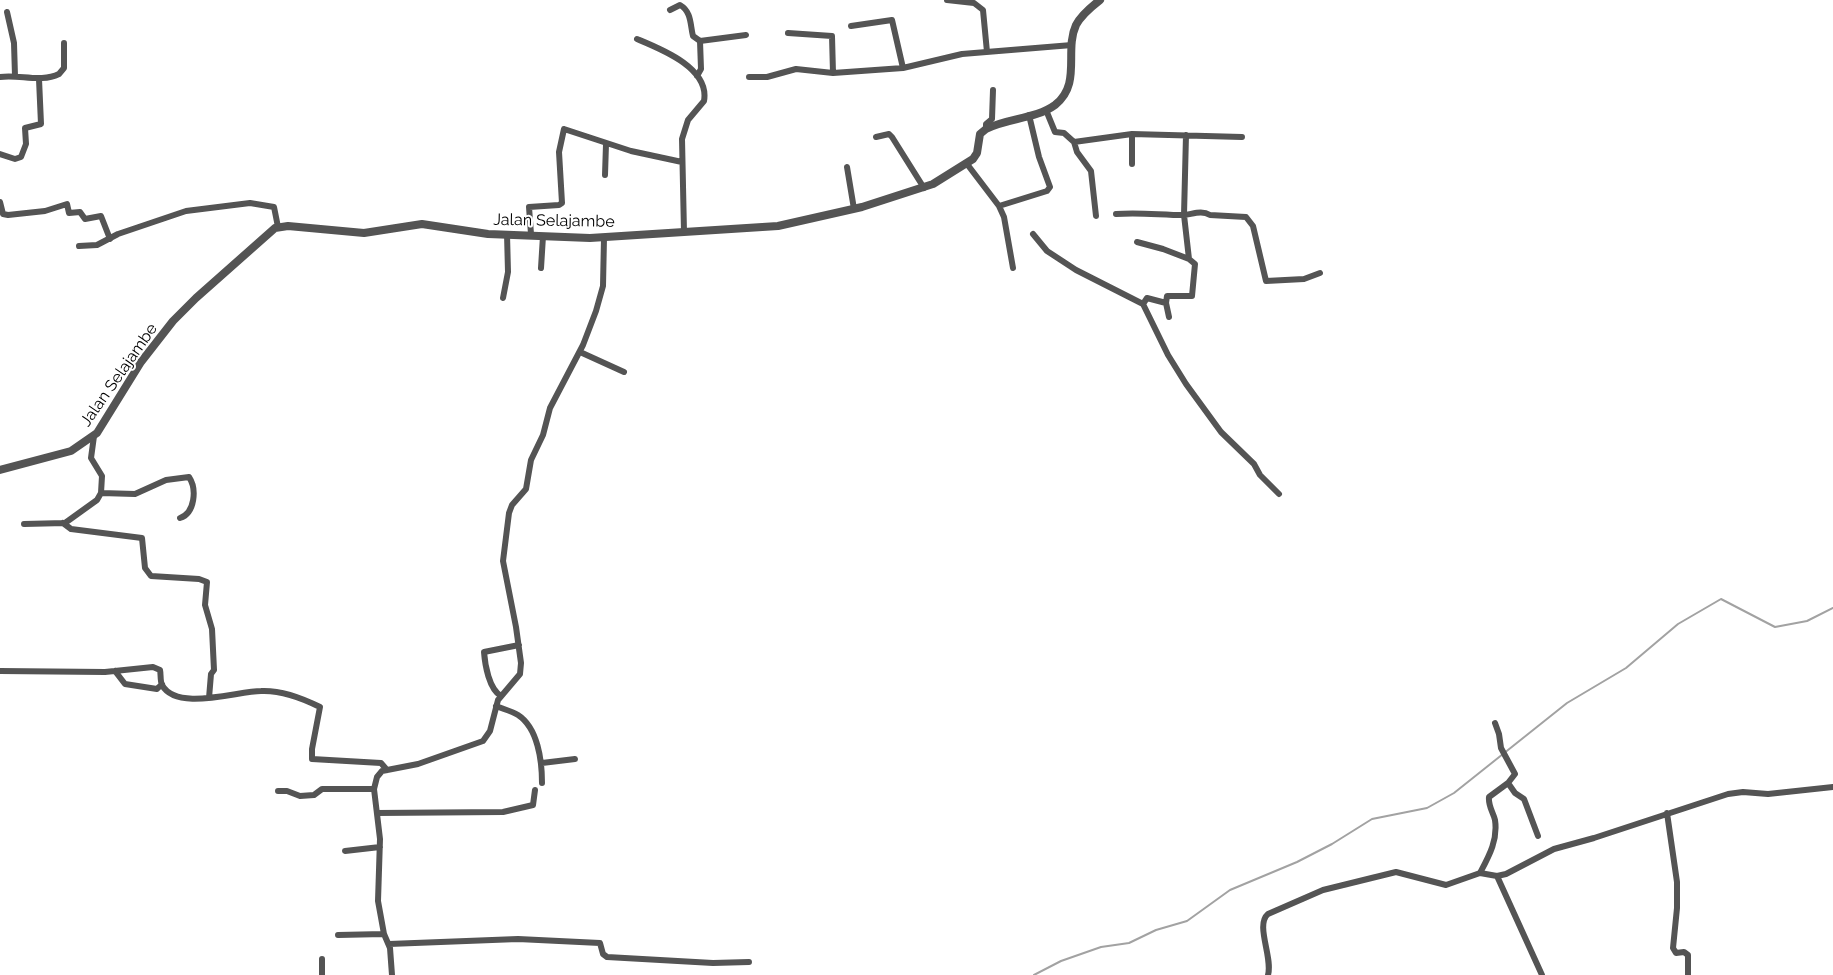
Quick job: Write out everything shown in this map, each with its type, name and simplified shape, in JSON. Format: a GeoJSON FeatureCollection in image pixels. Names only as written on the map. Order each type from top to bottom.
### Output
{"type":"FeatureCollection","features":[{"type":"Feature","properties":{"kind":"street"},"geometry":{"type":"LineString","coordinates":[[946,0],[974,3],[983,10],[987,52]]}},
{"type":"Feature","properties":{"kind":"street"},"geometry":{"type":"LineString","coordinates":[[1013,268],[1004,217],[999,206],[967,164],[977,153],[980,135],[986,129],[1046,110],[1057,103],[1066,91],[1072,70],[1072,45],[1078,23],[1100,0]]}},
{"type":"Feature","properties":{"kind":"street"},"geometry":{"type":"LineString","coordinates":[[670,10],[680,5],[684,8],[690,18],[693,36],[700,41],[746,35]]}},
{"type":"Feature","properties":{"kind":"street"},"geometry":{"type":"LineString","coordinates":[[7,12],[14,43],[15,76]]}},
{"type":"Feature","properties":{"kind":"street"},"geometry":{"type":"LineString","coordinates":[[851,26],[892,20],[903,68]]}},
{"type":"Feature","properties":{"kind":"street"},"geometry":{"type":"LineString","coordinates":[[788,34],[832,36],[833,73]]}},
{"type":"Feature","properties":{"kind":"street"},"geometry":{"type":"LineString","coordinates":[[637,39],[672,55],[697,76],[702,84],[705,98],[684,129],[682,162],[684,232]]}},
{"type":"Feature","properties":{"kind":"street"},"geometry":{"type":"LineString","coordinates":[[697,76],[701,69],[700,41]]}},
{"type":"Feature","properties":{"kind":"street"},"geometry":{"type":"LineString","coordinates":[[0,77],[15,76],[39,79],[54,77],[62,71],[65,60],[64,43]]}},
{"type":"Feature","properties":{"kind":"street"},"geometry":{"type":"LineString","coordinates":[[749,77],[767,77],[796,69],[833,73],[903,68],[962,54],[1072,45]]}},
{"type":"Feature","properties":{"kind":"street"},"geometry":{"type":"LineString","coordinates":[[0,154],[15,159],[21,157],[26,144],[25,128],[41,124],[39,79]]}},
{"type":"Feature","properties":{"kind":"street"},"geometry":{"type":"LineString","coordinates":[[986,129],[986,124],[993,118],[993,90]]}},
{"type":"Feature","properties":{"kind":"street"},"geometry":{"type":"LineString","coordinates":[[1046,110],[1055,132],[1064,133],[1074,142],[1077,152],[1091,171],[1096,216]]}},
{"type":"Feature","properties":{"kind":"street"},"geometry":{"type":"LineString","coordinates":[[999,206],[1044,192],[1050,187],[1039,157],[1029,115]]}},
{"type":"Feature","properties":{"kind":"street"},"geometry":{"type":"LineString","coordinates":[[530,234],[529,207],[559,206],[562,203],[559,152],[563,130],[565,129],[606,144],[682,162]]}},
{"type":"Feature","properties":{"kind":"street"},"geometry":{"type":"LineString","coordinates":[[876,137],[889,134],[892,137],[924,188]]}},
{"type":"Feature","properties":{"kind":"street"},"geometry":{"type":"LineString","coordinates":[[1074,142],[1132,134],[1242,137]]}},
{"type":"Feature","properties":{"kind":"street"},"geometry":{"type":"LineString","coordinates":[[1132,134],[1132,164]]}},
{"type":"Feature","properties":{"kind":"street"},"geometry":{"type":"LineString","coordinates":[[1186,135],[1184,215],[1188,259]]}},
{"type":"Feature","properties":{"kind":"street"},"geometry":{"type":"LineString","coordinates":[[605,175],[606,144]]}},
{"type":"Feature","properties":{"kind":"street","name":"Jalan Selajambe"},"geometry":{"type":"LineString","coordinates":[[0,470],[71,451],[94,436],[106,422],[144,356],[180,313],[260,240],[278,228],[293,226],[364,233],[422,224],[480,233],[604,238],[778,226],[854,208],[924,188],[967,164]]}},
{"type":"Feature","properties":{"kind":"street"},"geometry":{"type":"LineString","coordinates":[[847,167],[854,208]]}},
{"type":"Feature","properties":{"kind":"street"},"geometry":{"type":"LineString","coordinates":[[0,202],[2,214],[8,215],[45,211],[67,204],[69,213],[80,212],[85,219],[101,216],[110,238]]}},
{"type":"Feature","properties":{"kind":"street"},"geometry":{"type":"LineString","coordinates":[[79,246],[97,244],[175,213],[250,203],[272,206],[276,210],[278,228]]}},
{"type":"Feature","properties":{"kind":"street"},"geometry":{"type":"LineString","coordinates":[[1116,214],[1145,212],[1184,215],[1205,212],[1210,215],[1249,219],[1256,237],[1265,278],[1268,282],[1304,279],[1320,273]]}},
{"type":"Feature","properties":{"kind":"street"},"geometry":{"type":"LineString","coordinates":[[503,298],[508,272],[507,234]]}},
{"type":"Feature","properties":{"kind":"street"},"geometry":{"type":"LineString","coordinates":[[1033,234],[1047,251],[1076,270],[1143,304],[1168,356],[1186,384],[1222,432],[1254,464],[1260,476],[1279,494]]}},
{"type":"Feature","properties":{"kind":"street"},"geometry":{"type":"LineString","coordinates":[[540,268],[543,236]]}},
{"type":"Feature","properties":{"kind":"street"},"geometry":{"type":"LineString","coordinates":[[392,975],[389,944],[384,934],[378,902],[380,847],[374,789],[378,775],[387,770],[418,764],[482,741],[490,731],[496,706],[501,696],[520,674],[519,645],[503,561],[509,513],[512,505],[526,488],[531,460],[543,435],[550,408],[591,328],[603,286],[604,238]]}},
{"type":"Feature","properties":{"kind":"street"},"geometry":{"type":"LineString","coordinates":[[1137,242],[1163,249],[1196,264],[1193,295],[1187,297],[1168,295],[1166,303],[1169,317]]}},
{"type":"Feature","properties":{"kind":"street"},"geometry":{"type":"LineString","coordinates":[[1143,304],[1148,298],[1166,303]]}},
{"type":"Feature","properties":{"kind":"street"},"geometry":{"type":"LineString","coordinates":[[580,352],[624,372]]}},
{"type":"Feature","properties":{"kind":"street"},"geometry":{"type":"LineString","coordinates":[[24,524],[63,523],[92,505],[101,493],[101,472],[91,458],[94,436]]}},
{"type":"Feature","properties":{"kind":"street"},"geometry":{"type":"LineString","coordinates":[[101,493],[135,494],[166,480],[189,477],[192,484],[193,505],[186,515],[180,518]]}},
{"type":"Feature","properties":{"kind":"street"},"geometry":{"type":"LineString","coordinates":[[63,523],[70,529],[142,538],[145,568],[151,576],[199,579],[207,582],[205,605],[212,630],[214,670],[211,674],[209,698]]}},
{"type":"Feature","properties":{"kind":"street"},"geometry":{"type":"LineString","coordinates":[[501,696],[492,684],[484,652],[519,645]]}},
{"type":"Feature","properties":{"kind":"street"},"geometry":{"type":"LineString","coordinates":[[0,671],[115,671],[157,668],[160,671],[162,684],[183,698],[209,698],[261,691],[283,693],[317,705],[321,709],[314,734],[312,759],[381,763],[387,770]]}},
{"type":"Feature","properties":{"kind":"street"},"geometry":{"type":"LineString","coordinates":[[115,671],[125,684],[157,689],[162,684]]}},
{"type":"Feature","properties":{"kind":"street"},"geometry":{"type":"LineString","coordinates":[[496,706],[518,715],[535,739],[542,762],[542,782]]}},
{"type":"Feature","properties":{"kind":"street"},"geometry":{"type":"LineString","coordinates":[[1480,873],[1490,854],[1496,835],[1494,818],[1488,802],[1489,797],[1508,783],[1515,771],[1501,748],[1500,734],[1494,723]]}},
{"type":"Feature","properties":{"kind":"street"},"geometry":{"type":"LineString","coordinates":[[542,762],[576,759]]}},
{"type":"Feature","properties":{"kind":"street"},"geometry":{"type":"LineString","coordinates":[[1508,783],[1515,793],[1524,799],[1538,836]]}},
{"type":"Feature","properties":{"kind":"street"},"geometry":{"type":"LineString","coordinates":[[1268,975],[1270,957],[1262,924],[1268,914],[1323,890],[1396,872],[1446,885],[1480,873],[1497,876],[1512,872],[1554,849],[1737,793],[1768,794],[1833,788]]}},
{"type":"Feature","properties":{"kind":"street"},"geometry":{"type":"LineString","coordinates":[[278,791],[287,791],[300,796],[314,795],[322,789],[374,789]]}},
{"type":"Feature","properties":{"kind":"street"},"geometry":{"type":"LineString","coordinates":[[377,813],[503,812],[533,805],[535,790]]}},
{"type":"Feature","properties":{"kind":"street"},"geometry":{"type":"LineString","coordinates":[[1667,813],[1677,882],[1677,908],[1673,948],[1676,953],[1686,952],[1688,954],[1688,975]]}},
{"type":"Feature","properties":{"kind":"street"},"geometry":{"type":"LineString","coordinates":[[345,851],[380,847]]}},
{"type":"Feature","properties":{"kind":"street"},"geometry":{"type":"LineString","coordinates":[[1497,876],[1542,975]]}},
{"type":"Feature","properties":{"kind":"street"},"geometry":{"type":"LineString","coordinates":[[338,935],[384,934]]}},
{"type":"Feature","properties":{"kind":"street"},"geometry":{"type":"LineString","coordinates":[[389,944],[529,939],[600,943],[603,954],[607,957],[713,963],[749,962]]}},
{"type":"Feature","properties":{"kind":"street"},"geometry":{"type":"LineString","coordinates":[[322,959],[322,975]]}},
{"type":"Feature","properties":{"kind":"waterway"},"geometry":{"type":"LineString","coordinates":[[1034,975],[1061,961],[1101,947],[1129,943],[1156,930],[1187,921],[1230,890],[1297,862],[1332,844],[1372,819],[1427,808],[1454,793],[1567,703],[1626,668],[1678,624],[1721,599],[1775,627],[1807,621],[1833,608]]}}]}
